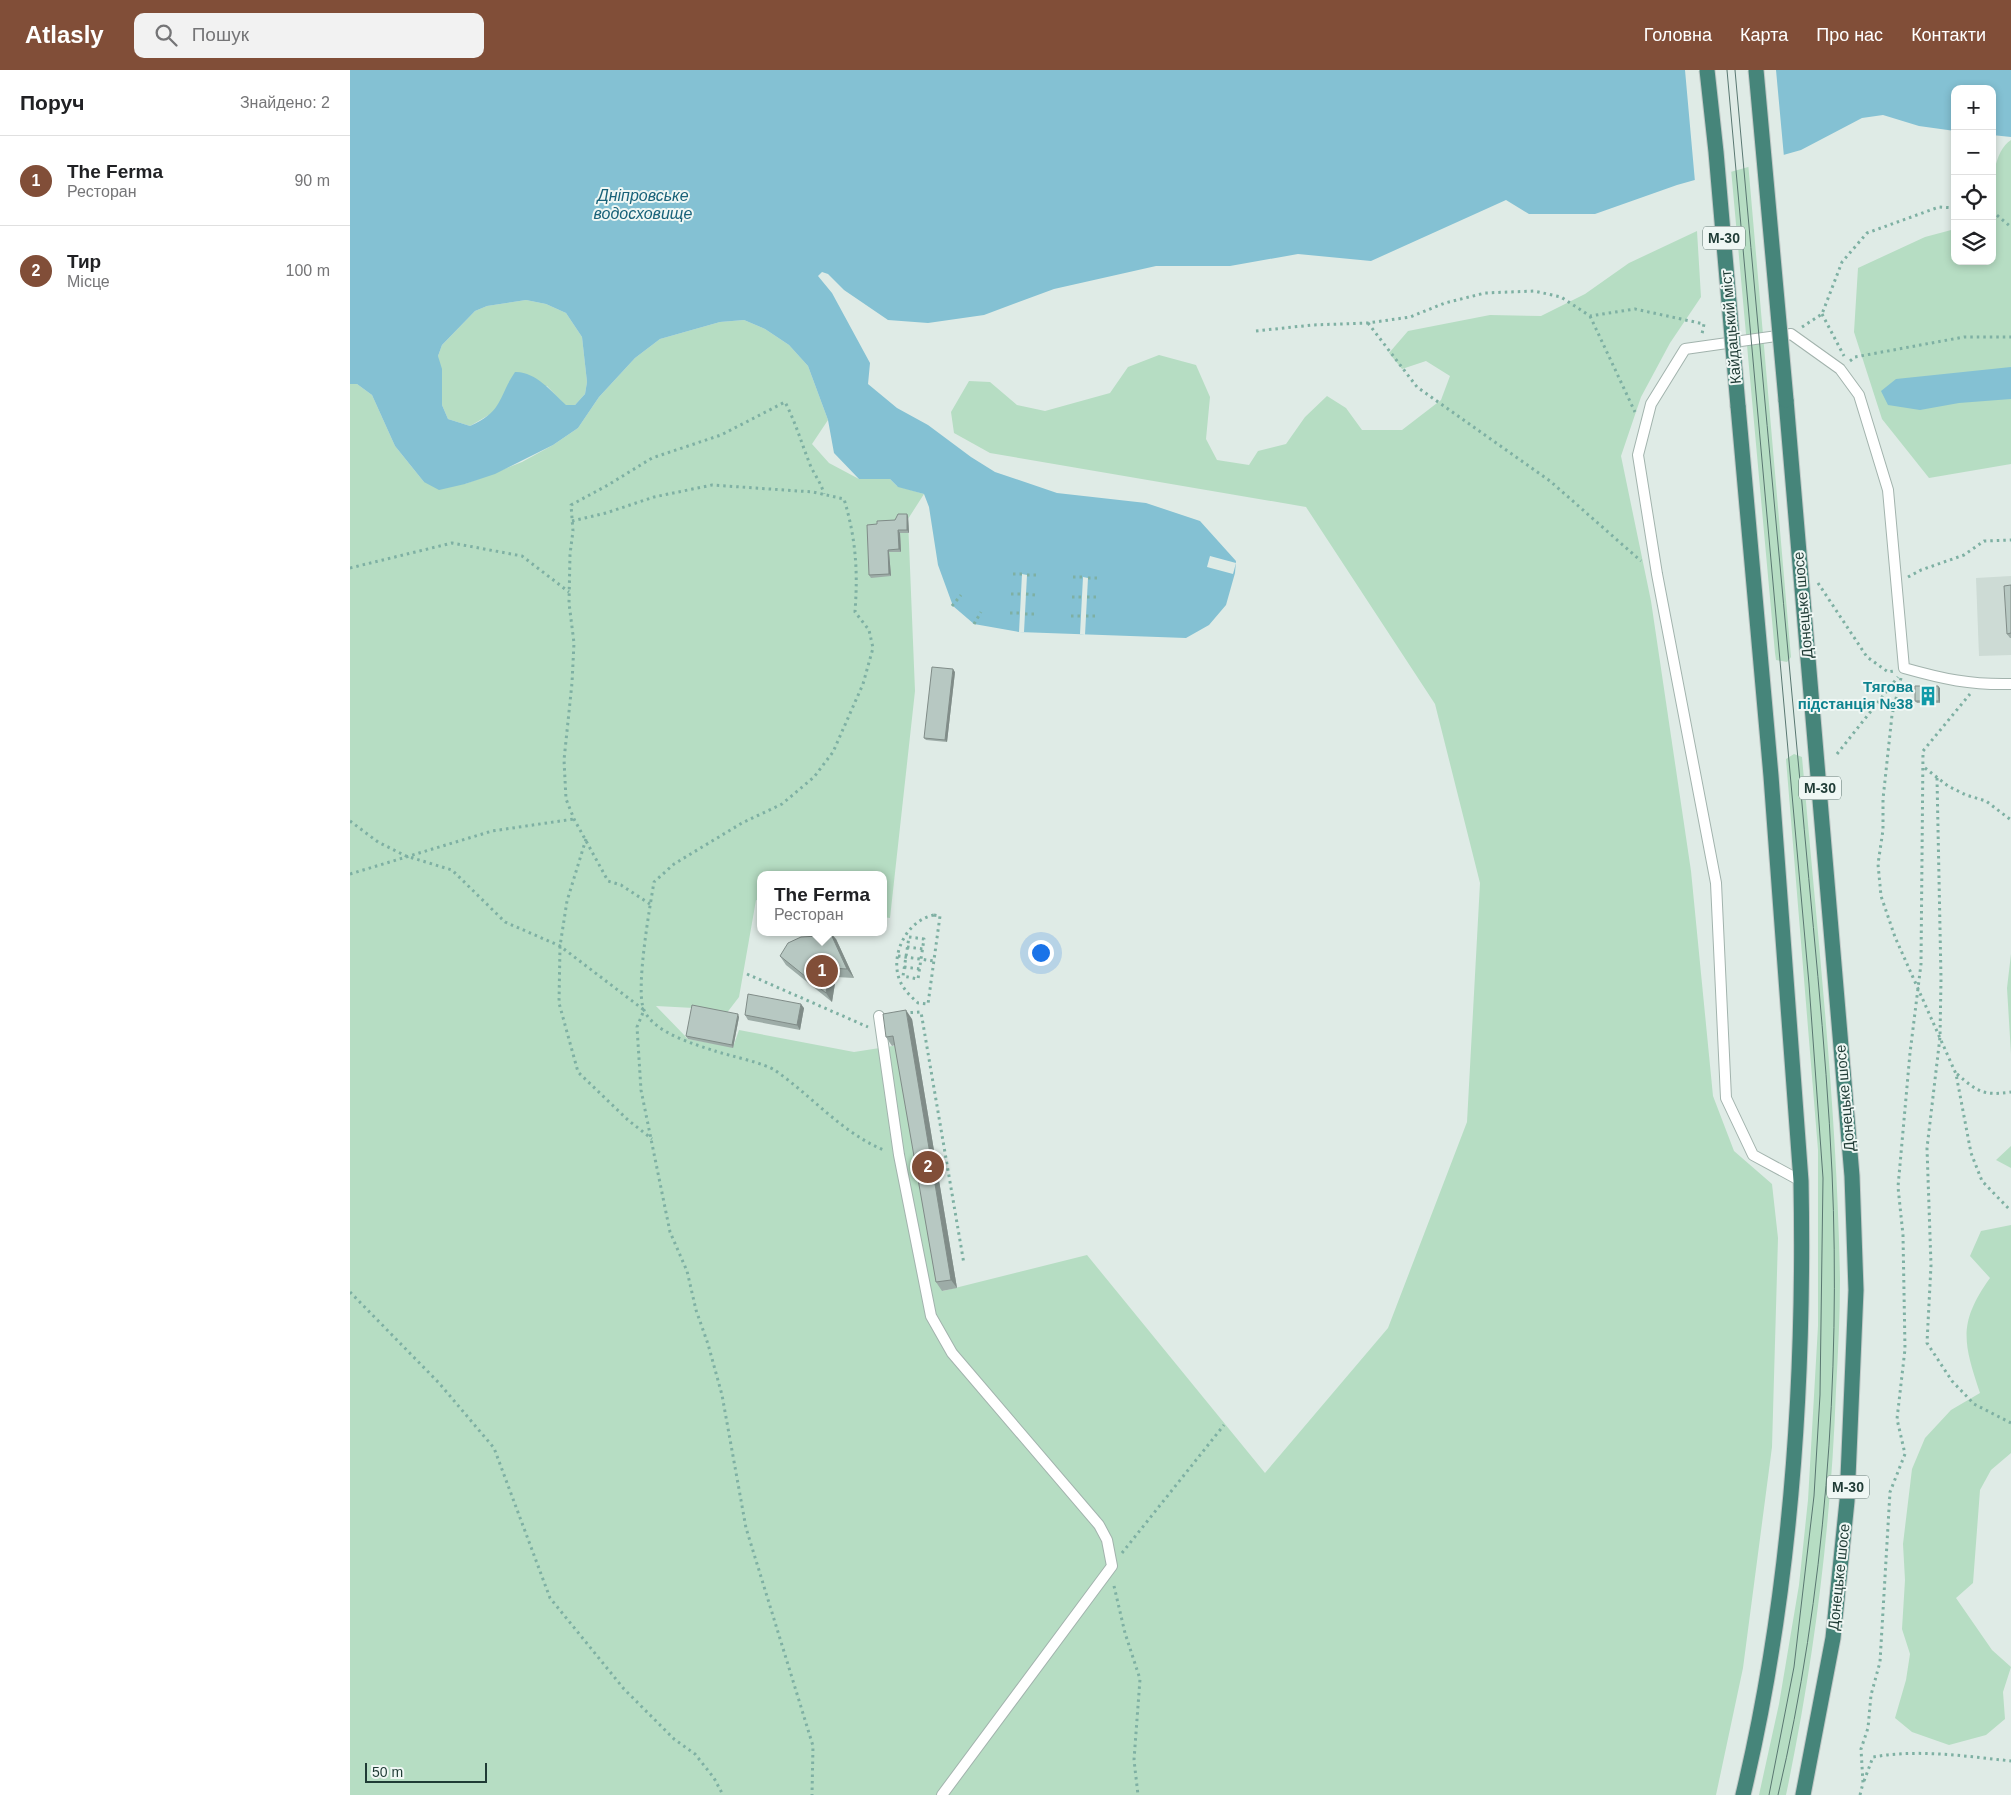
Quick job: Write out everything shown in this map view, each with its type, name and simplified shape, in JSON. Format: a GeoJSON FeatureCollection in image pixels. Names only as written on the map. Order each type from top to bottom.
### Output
{"type":"FeatureCollection","features":[{"type":"Feature","properties":{"kind":"highway","name":"Кайдацький міст"},"geometry":{"type":"LineString","coordinates":[[1707,70],[1772,776],[1801,1181]]}},
{"type":"Feature","properties":{"kind":"highway","name":"Донецьке шосе"},"geometry":{"type":"LineString","coordinates":[[1756,70],[1851,1166],[1856,1290],[1847,1501],[1833,1638],[1803,1795]]}},
{"type":"Feature","properties":{"kind":"highway","name":"М-30"},"geometry":{"type":"LineString","coordinates":[[1744,1795],[1777,1619],[1791,1504],[1800,1362],[1801,1181]]}},
{"type":"Feature","properties":{"kind":"lane"},"geometry":{"type":"LineString","coordinates":[[1801,1181],[1753,1155],[1726,1098],[1716,883],[1657,574],[1638,455],[1651,404],[1685,349],[1791,334],[1840,369],[1859,395],[1888,490],[1904,668],[1953,682],[1977,685],[2011,684]]}},
{"type":"Feature","properties":{"kind":"lane"},"geometry":{"type":"LineString","coordinates":[[879,1016],[899,1155],[931,1316],[952,1353],[1098,1525],[1107,1540],[1112,1566],[942,1795]]}},
{"type":"Feature","properties":{"kind":"path"},"geometry":{"type":"LineString","coordinates":[[1791,334],[1822,314],[1842,262],[1867,233],[1939,207],[1951,208]]}},
{"type":"Feature","properties":{"kind":"path"},"geometry":{"type":"LineString","coordinates":[[1996,214],[2011,227]]}},
{"type":"Feature","properties":{"kind":"path"},"geometry":{"type":"LineString","coordinates":[[1256,331],[1312,325],[1368,323],[1410,317],[1445,304],[1485,293],[1534,291],[1561,297],[1590,316],[1644,430]]}},
{"type":"Feature","properties":{"kind":"path"},"geometry":{"type":"LineString","coordinates":[[1590,316],[1635,309],[1694,321],[1704,324],[1700,347]]}},
{"type":"Feature","properties":{"kind":"path"},"geometry":{"type":"LineString","coordinates":[[1822,314],[1848,363],[1855,357],[1964,337],[2011,337]]}},
{"type":"Feature","properties":{"kind":"path"},"geometry":{"type":"LineString","coordinates":[[1368,323],[1417,387],[1550,481],[1657,574]]}},
{"type":"Feature","properties":{"kind":"path"},"geometry":{"type":"LineString","coordinates":[[650,904],[621,885],[608,882],[574,819],[566,799],[564,760],[573,659],[570,592],[572,521],[570,505],[608,485],[652,458],[720,434],[785,402],[797,425],[812,469],[821,481],[824,495]]}},
{"type":"Feature","properties":{"kind":"path"},"geometry":{"type":"LineString","coordinates":[[572,521],[606,513],[654,497],[712,485],[824,495],[844,499],[855,541],[857,580],[855,612],[869,630],[873,648],[863,684],[833,752],[814,777],[782,804],[742,823],[674,864],[654,882],[642,976],[644,1010],[637,1028],[641,1090],[670,1232],[687,1271],[722,1395],[746,1528],[813,1746],[812,1795]]}},
{"type":"Feature","properties":{"kind":"path"},"geometry":{"type":"LineString","coordinates":[[1897,584],[1921,570],[1964,555],[1984,541],[2011,540]]}},
{"type":"Feature","properties":{"kind":"path"},"geometry":{"type":"LineString","coordinates":[[350,568],[452,543],[522,556],[570,592]]}},
{"type":"Feature","properties":{"kind":"path"},"geometry":{"type":"LineString","coordinates":[[1012,574],[1022,574]]}},
{"type":"Feature","properties":{"kind":"path"},"geometry":{"type":"LineString","coordinates":[[1027,575],[1037,575]]}},
{"type":"Feature","properties":{"kind":"path"},"geometry":{"type":"LineString","coordinates":[[1073,577],[1083,578]]}},
{"type":"Feature","properties":{"kind":"path"},"geometry":{"type":"LineString","coordinates":[[1088,578],[1099,578]]}},
{"type":"Feature","properties":{"kind":"path"},"geometry":{"type":"LineString","coordinates":[[1816,580],[1867,657],[1888,672],[1904,668]]}},
{"type":"Feature","properties":{"kind":"path"},"geometry":{"type":"LineString","coordinates":[[1011,594],[1021,594]]}},
{"type":"Feature","properties":{"kind":"path"},"geometry":{"type":"LineString","coordinates":[[1026,594],[1036,595]]}},
{"type":"Feature","properties":{"kind":"path"},"geometry":{"type":"LineString","coordinates":[[952,606],[961,595]]}},
{"type":"Feature","properties":{"kind":"path"},"geometry":{"type":"LineString","coordinates":[[1072,596],[1082,598]]}},
{"type":"Feature","properties":{"kind":"path"},"geometry":{"type":"LineString","coordinates":[[1087,597],[1097,597]]}},
{"type":"Feature","properties":{"kind":"path"},"geometry":{"type":"LineString","coordinates":[[974,624],[982,612]]}},
{"type":"Feature","properties":{"kind":"path"},"geometry":{"type":"LineString","coordinates":[[1010,613],[1020,614]]}},
{"type":"Feature","properties":{"kind":"path"},"geometry":{"type":"LineString","coordinates":[[1025,614],[1035,614]]}},
{"type":"Feature","properties":{"kind":"path"},"geometry":{"type":"LineString","coordinates":[[1071,616],[1081,616]]}},
{"type":"Feature","properties":{"kind":"path"},"geometry":{"type":"LineString","coordinates":[[1086,616],[1096,616]]}},
{"type":"Feature","properties":{"kind":"path"},"geometry":{"type":"LineString","coordinates":[[1837,754],[1904,668]]}},
{"type":"Feature","properties":{"kind":"path"},"geometry":{"type":"LineString","coordinates":[[1904,668],[1892,715],[1883,799],[1883,830],[1878,864],[1881,896],[1895,937],[1956,1074],[1974,1160],[1982,1181],[2011,1211]]}},
{"type":"Feature","properties":{"kind":"path"},"geometry":{"type":"LineString","coordinates":[[1863,1783],[1861,1749],[1868,1728],[1871,1695],[1880,1662],[1890,1492],[1905,1454],[1897,1419],[1905,1350],[1903,1235],[1898,1187],[1921,964],[1923,751],[1977,685]]}},
{"type":"Feature","properties":{"kind":"path"},"geometry":{"type":"LineString","coordinates":[[1924,767],[1937,778],[1966,795],[1986,801],[2011,820]]}},
{"type":"Feature","properties":{"kind":"path"},"geometry":{"type":"LineString","coordinates":[[1937,778],[1942,979],[1940,1037],[1927,1148],[1931,1265],[1927,1343],[1952,1381],[1974,1404],[2011,1423]]}},
{"type":"Feature","properties":{"kind":"path"},"geometry":{"type":"LineString","coordinates":[[350,874],[492,831],[574,819]]}},
{"type":"Feature","properties":{"kind":"path"},"geometry":{"type":"LineString","coordinates":[[350,821],[378,842],[406,856],[452,870],[505,922],[560,946],[644,1010],[657,1024],[676,1039],[775,1070],[813,1103],[866,1143],[899,1155]]}},
{"type":"Feature","properties":{"kind":"path"},"geometry":{"type":"LineString","coordinates":[[586,839],[567,902],[560,946],[559,1004],[578,1072],[628,1120],[652,1140]]}},
{"type":"Feature","properties":{"kind":"path"},"geometry":{"type":"LineString","coordinates":[[926,916],[940,916],[928,1004],[918,1003],[910,996],[896,963],[907,936],[911,928],[926,916]]}},
{"type":"Feature","properties":{"kind":"path"},"geometry":{"type":"LineString","coordinates":[[901,977],[906,957],[907,936]]}},
{"type":"Feature","properties":{"kind":"path"},"geometry":{"type":"LineString","coordinates":[[901,977],[918,979],[920,969],[924,939],[907,936]]}},
{"type":"Feature","properties":{"kind":"path"},"geometry":{"type":"LineString","coordinates":[[907,947],[922,949]]}},
{"type":"Feature","properties":{"kind":"path"},"geometry":{"type":"LineString","coordinates":[[898,956],[934,961]]}},
{"type":"Feature","properties":{"kind":"path"},"geometry":{"type":"LineString","coordinates":[[904,967],[920,969]]}},
{"type":"Feature","properties":{"kind":"path"},"geometry":{"type":"LineString","coordinates":[[746,974],[882,1034]]}},
{"type":"Feature","properties":{"kind":"path"},"geometry":{"type":"LineString","coordinates":[[879,1016],[921,1012],[964,1264]]}},
{"type":"Feature","properties":{"kind":"path"},"geometry":{"type":"LineString","coordinates":[[1956,1074],[1978,1092],[1992,1095],[2011,1092]]}},
{"type":"Feature","properties":{"kind":"path"},"geometry":{"type":"LineString","coordinates":[[350,1292],[439,1383],[494,1448],[550,1598],[624,1689],[674,1739],[695,1754],[714,1778],[723,1795]]}},
{"type":"Feature","properties":{"kind":"path"},"geometry":{"type":"LineString","coordinates":[[1138,1795],[1134,1760],[1140,1679],[1125,1633],[1114,1587],[1112,1566],[1224,1425]]}},
{"type":"Feature","properties":{"kind":"path"},"geometry":{"type":"LineString","coordinates":[[1860,1795],[1873,1757],[1897,1753],[1947,1754],[2011,1761]]}},
{"type":"Feature","properties":{"kind":"shaded area"},"geometry":{"type":"Polygon","coordinates":[[[2011,576],[2011,655],[1979,656],[1976,578],[2011,576]]]}},
{"type":"Feature","properties":{"kind":"green space"},"geometry":{"type":"Polygon","coordinates":[[[1722,70],[1740,70],[1791,657],[1787,662],[1776,660],[1775,653],[1722,70]]]}},
{"type":"Feature","properties":{"kind":"green space"},"geometry":{"type":"Polygon","coordinates":[[[2011,140],[2011,464],[1929,478],[1882,419],[1854,332],[1858,268],[1925,237],[1951,230],[1951,265],[1996,265],[1996,166],[2002,149],[2011,140]]]}},
{"type":"Feature","properties":{"kind":"green space"},"geometry":{"type":"Polygon","coordinates":[[[1697,231],[1701,297],[1670,343],[1641,397],[1621,456],[1651,601],[1691,871],[1713,1096],[1734,1151],[1772,1184],[1778,1238],[1772,1447],[1743,1668],[1716,1795],[350,1795],[350,384],[357,384],[372,395],[395,446],[424,482],[465,484],[522,462],[553,445],[578,428],[599,397],[635,358],[660,339],[720,322],[744,320],[765,329],[789,345],[808,366],[828,420],[812,444],[829,463],[859,479],[890,479],[897,486],[924,494],[908,519],[915,691],[890,918],[887,918],[887,871],[757,871],[757,900],[739,997],[726,1014],[694,1008],[656,1006],[688,1039],[733,1047],[739,1030],[854,1052],[899,1045],[943,1291],[1087,1255],[1265,1473],[1388,1328],[1467,1122],[1480,883],[1435,704],[1306,507],[990,453],[954,433],[951,412],[969,381],[990,382],[1017,405],[1045,411],[1110,393],[1128,367],[1159,355],[1196,365],[1210,397],[1206,439],[1217,460],[1249,465],[1258,451],[1286,444],[1305,417],[1327,396],[1346,408],[1362,430],[1402,430],[1441,400],[1450,376],[1426,361],[1402,369],[1389,353],[1408,331],[1490,315],[1541,316],[1585,294],[1629,263],[1697,231]]]}},
{"type":"Feature","properties":{"kind":"green space"},"geometry":{"type":"Polygon","coordinates":[[[526,300],[546,304],[566,313],[582,337],[587,382],[585,394],[575,405],[565,405],[547,386],[505,393],[494,412],[470,426],[448,419],[442,405],[438,356],[442,345],[475,311],[487,306],[526,300]]]}},
{"type":"Feature","properties":{"kind":"green space"},"geometry":{"type":"Polygon","coordinates":[[[1794,754],[1802,757],[1831,1083],[1838,1214],[1839,1321],[1830,1492],[1820,1594],[1805,1694],[1786,1795],[1759,1795],[1779,1704],[1799,1585],[1808,1500],[1818,1326],[1818,1150],[1786,759],[1794,754]]]}},
{"type":"Feature","properties":{"kind":"green space"},"geometry":{"type":"Polygon","coordinates":[[[2011,954],[2011,1054],[2007,988],[2011,954]]]}},
{"type":"Feature","properties":{"kind":"green space"},"geometry":{"type":"Polygon","coordinates":[[[2011,1146],[2011,1168],[1996,1160],[2011,1146]]]}},
{"type":"Feature","properties":{"kind":"green space"},"geometry":{"type":"Polygon","coordinates":[[[2011,1225],[2011,1453],[1991,1470],[1980,1490],[1973,1583],[1956,1598],[1992,1650],[2011,1667],[2003,1692],[2005,1719],[1986,1735],[1949,1745],[1912,1732],[1895,1718],[1906,1680],[1910,1654],[1902,1629],[1905,1580],[1903,1544],[1912,1469],[1925,1438],[1951,1410],[1980,1393],[1967,1346],[1968,1321],[1980,1294],[1990,1278],[1970,1256],[1981,1231],[2011,1225]]]}},
{"type":"Feature","properties":{"kind":"water","name":"Дніпровське водосховище"},"geometry":{"type":"Polygon","coordinates":[[[350,70],[2011,70],[2011,137],[1996,135],[1996,85],[1951,85],[1951,130],[1919,126],[1883,115],[1862,118],[1801,150],[1677,185],[1595,214],[1529,214],[1506,200],[1371,261],[1298,254],[1230,266],[1156,266],[1054,289],[984,315],[928,323],[888,320],[844,290],[828,274],[822,272],[818,276],[832,293],[870,363],[868,384],[897,408],[928,425],[971,457],[995,472],[1057,493],[1146,503],[1200,521],[1236,561],[1235,573],[1226,605],[1209,625],[1186,638],[1019,632],[974,624],[953,606],[938,565],[929,507],[924,494],[898,487],[890,479],[859,479],[834,453],[828,420],[808,366],[789,345],[765,329],[744,320],[720,322],[660,339],[635,358],[599,397],[578,428],[553,445],[495,474],[439,490],[424,482],[395,446],[372,395],[357,384],[350,384],[350,70]],[[526,300],[487,306],[475,311],[442,345],[438,356],[442,369],[442,405],[448,419],[470,426],[489,415],[515,372],[529,375],[536,379],[566,405],[575,405],[585,394],[587,382],[582,337],[566,313],[546,304],[526,300]]]}},
{"type":"Feature","properties":{"kind":"water"},"geometry":{"type":"Polygon","coordinates":[[[2011,367],[2011,399],[1959,403],[1920,410],[1888,405],[1881,391],[1896,379],[2011,367]]]}},
{"type":"Feature","properties":{"kind":"pier"},"geometry":{"type":"Polygon","coordinates":[[[1685,70],[1776,70],[1784,157],[1695,182],[1685,70]]]}},
{"type":"Feature","properties":{"kind":"pier"},"geometry":{"type":"Polygon","coordinates":[[[1210,556],[1236,563],[1233,574],[1207,567],[1210,556]]]}},
{"type":"Feature","properties":{"kind":"pier"},"geometry":{"type":"Polygon","coordinates":[[[1022,574],[1027,575],[1024,632],[1019,632],[1022,574]]]}},
{"type":"Feature","properties":{"kind":"pier"},"geometry":{"type":"Polygon","coordinates":[[[1083,577],[1088,578],[1085,635],[1080,634],[1083,577]]]}},
{"type":"Feature","properties":{"kind":"building"},"geometry":{"type":"Polygon","coordinates":[[[898,514],[907,514],[907,530],[898,530],[899,549],[888,550],[889,574],[869,575],[867,525],[877,524],[877,521],[895,520],[898,514]]]}},
{"type":"Feature","properties":{"kind":"building"},"geometry":{"type":"Polygon","coordinates":[[[2011,585],[2011,633],[2007,634],[2004,586],[2011,585]]]}},
{"type":"Feature","properties":{"kind":"building"},"geometry":{"type":"Polygon","coordinates":[[[932,667],[953,669],[945,740],[924,738],[932,667]]]}},
{"type":"Feature","properties":{"kind":"building","name":"Тягова пiдстанцiя №38"},"geometry":{"type":"Polygon","coordinates":[[[1915,686],[1938,686],[1939,701],[1915,701],[1915,686]]]}},
{"type":"Feature","properties":{"kind":"building"},"geometry":{"type":"Polygon","coordinates":[[[832,936],[847,969],[829,968],[826,993],[780,956],[788,943],[801,937],[832,936]]]}},
{"type":"Feature","properties":{"kind":"building"},"geometry":{"type":"Polygon","coordinates":[[[748,994],[801,1004],[797,1025],[745,1015],[748,994]]]}},
{"type":"Feature","properties":{"kind":"building"},"geometry":{"type":"Polygon","coordinates":[[[692,1005],[738,1014],[732,1045],[686,1036],[692,1005]]]}},
{"type":"Feature","properties":{"kind":"building"},"geometry":{"type":"Polygon","coordinates":[[[906,1010],[951,1280],[936,1282],[893,1036],[886,1037],[883,1014],[906,1010]]]}},
{"type":"Feature","properties":{"kind":"tram line"},"geometry":{"type":"LineString","coordinates":[[1727,70],[1809,984],[1823,1178],[1820,1395],[1814,1496],[1794,1667],[1769,1795]]}},
{"type":"Feature","properties":{"kind":"tram line"},"geometry":{"type":"LineString","coordinates":[[1735,70],[1822,1025],[1832,1172],[1834,1249],[1831,1406],[1818,1564],[1808,1642],[1778,1795]]}},
{"type":"Feature","properties":{"kind":"place","name":"Тягова пiдстанцiя №38"},"geometry":{"type":"Point","coordinates":[1928,696]}},
{"type":"Feature","properties":{"kind":"place","name":"The Ferma"},"geometry":{"type":"Point","coordinates":[822,971]}},
{"type":"Feature","properties":{"kind":"place","name":"Тир"},"geometry":{"type":"Point","coordinates":[928,1167]}}]}
